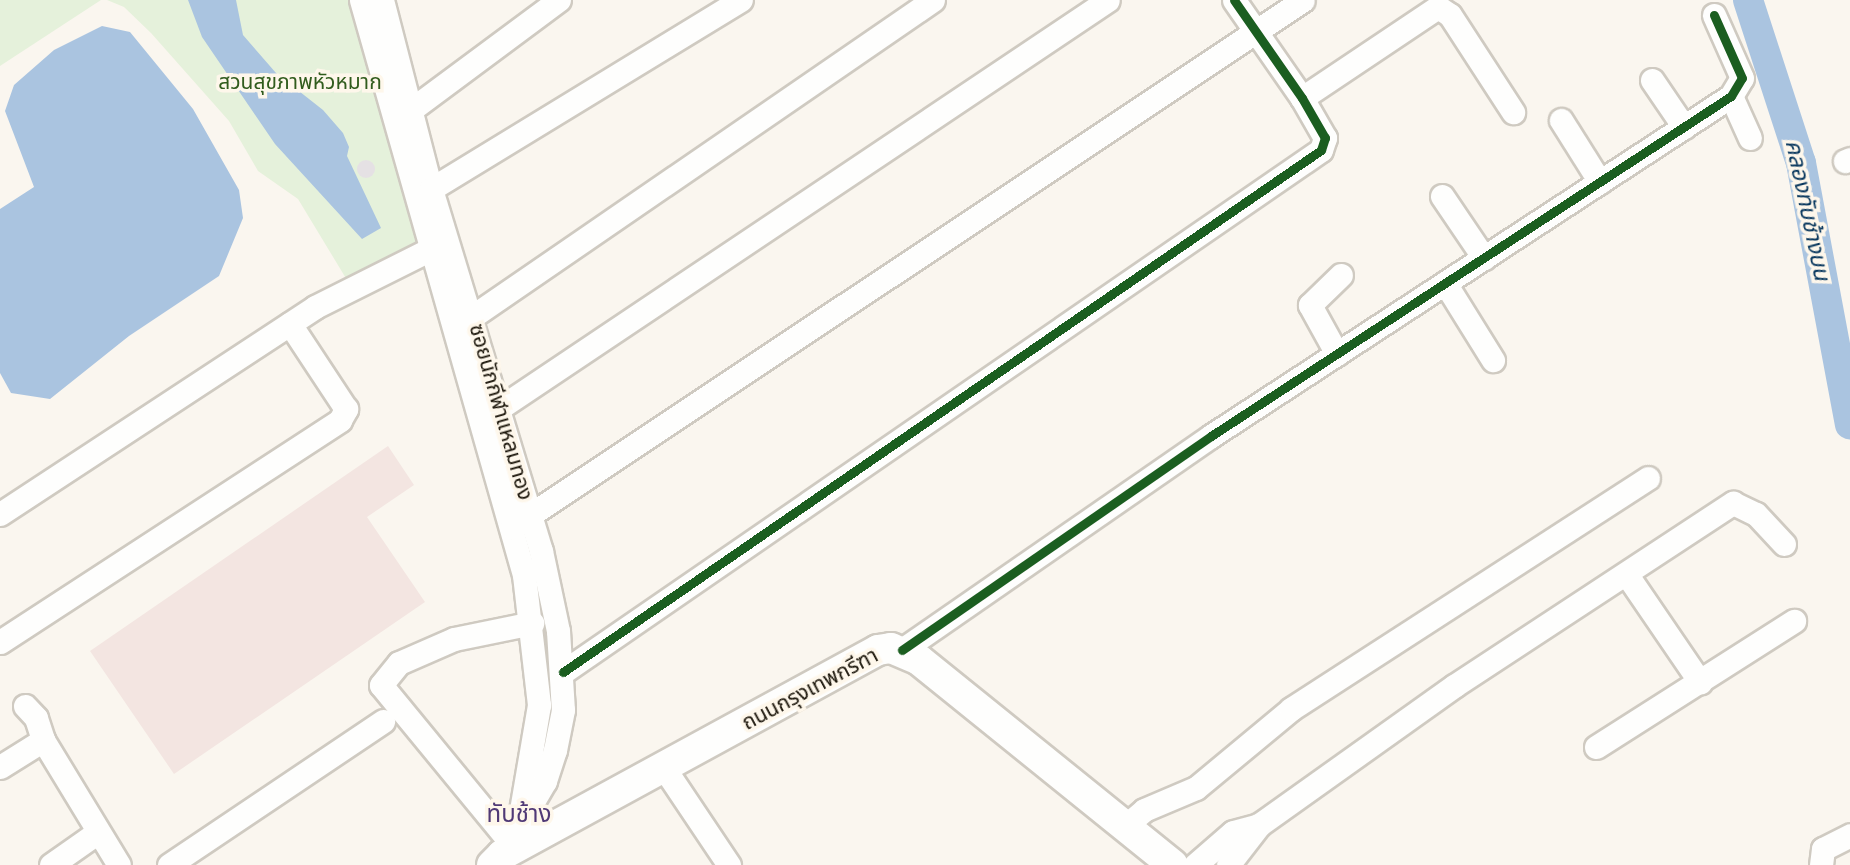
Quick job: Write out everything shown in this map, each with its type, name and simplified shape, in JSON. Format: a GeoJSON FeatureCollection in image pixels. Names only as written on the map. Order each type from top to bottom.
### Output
{"type":"FeatureCollection","features":[{"type":"Feature","properties":{"kind":"main road","name":"ถนนกรุงเทพกรีฑา"},"geometry":{"type":"LineString","coordinates":[[506,846],[664,768],[878,650],[902,650],[1173,865]]}},
{"type":"Feature","properties":{"kind":"street","name":"ซอยนักกีฬาแหลมทอง"},"geometry":{"type":"LineString","coordinates":[[361,0],[433,248],[521,521],[550,585],[563,671],[555,750],[545,781],[506,846]]}},
{"type":"Feature","properties":{"kind":"street","name":"ซอยนักกีฬาแหลมทอง"},"geometry":{"type":"LineString","coordinates":[[382,0],[431,189],[473,316],[498,409],[521,521],[539,705],[506,846]]}},
{"type":"Feature","properties":{"kind":"street"},"geometry":{"type":"LineString","coordinates":[[412,109],[559,0]]}},
{"type":"Feature","properties":{"kind":"street"},"geometry":{"type":"LineString","coordinates":[[431,189],[741,0]]}},
{"type":"Feature","properties":{"kind":"street"},"geometry":{"type":"LineString","coordinates":[[473,316],[933,0]]}},
{"type":"Feature","properties":{"kind":"street"},"geometry":{"type":"LineString","coordinates":[[498,409],[1108,0]]}},
{"type":"Feature","properties":{"kind":"street"},"geometry":{"type":"LineString","coordinates":[[563,671],[1321,150],[1325,138],[1302,98],[1234,0]]}},
{"type":"Feature","properties":{"kind":"street"},"geometry":{"type":"LineString","coordinates":[[521,521],[1303,0]]}},
{"type":"Feature","properties":{"kind":"street"},"geometry":{"type":"LineString","coordinates":[[1302,98],[1438,6],[1450,15],[1513,112]]}},
{"type":"Feature","properties":{"kind":"street"},"geometry":{"type":"LineString","coordinates":[[902,650],[924,631],[1337,354],[1731,96],[1742,78],[1714,15]]}},
{"type":"Feature","properties":{"kind":"street"},"geometry":{"type":"LineString","coordinates":[[1653,80],[1684,127]]}},
{"type":"Feature","properties":{"kind":"street"},"geometry":{"type":"LineString","coordinates":[[1731,96],[1749,138]]}},
{"type":"Feature","properties":{"kind":"street"},"geometry":{"type":"LineString","coordinates":[[1561,120],[1600,182]]}},
{"type":"Feature","properties":{"kind":"street"},"geometry":{"type":"LineString","coordinates":[[1442,196],[1484,258]]}},
{"type":"Feature","properties":{"kind":"street"},"geometry":{"type":"LineString","coordinates":[[0,514],[290,324],[355,285],[433,248]]}},
{"type":"Feature","properties":{"kind":"street"},"geometry":{"type":"LineString","coordinates":[[1337,354],[1310,306],[1341,275]]}},
{"type":"Feature","properties":{"kind":"street"},"geometry":{"type":"LineString","coordinates":[[1445,283],[1493,360]]}},
{"type":"Feature","properties":{"kind":"street"},"geometry":{"type":"LineString","coordinates":[[0,642],[340,420],[346,408],[290,324]]}},
{"type":"Feature","properties":{"kind":"street"},"geometry":{"type":"LineString","coordinates":[[1124,827],[1144,810],[1196,788],[1291,709],[1648,478]]}},
{"type":"Feature","properties":{"kind":"street"},"geometry":{"type":"LineString","coordinates":[[1228,865],[1259,825],[1454,686],[1733,503],[1756,514],[1784,544]]}},
{"type":"Feature","properties":{"kind":"street"},"geometry":{"type":"LineString","coordinates":[[1627,575],[1700,682]]}},
{"type":"Feature","properties":{"kind":"street"},"geometry":{"type":"LineString","coordinates":[[1596,747],[1794,621]]}},
{"type":"Feature","properties":{"kind":"street"},"geometry":{"type":"LineString","coordinates":[[506,846],[381,685],[399,663],[454,639],[533,623]]}},
{"type":"Feature","properties":{"kind":"street"},"geometry":{"type":"LineString","coordinates":[[25,706],[36,718],[43,740],[119,865]]}},
{"type":"Feature","properties":{"kind":"street"},"geometry":{"type":"LineString","coordinates":[[169,865],[383,721]]}},
{"type":"Feature","properties":{"kind":"street"},"geometry":{"type":"LineString","coordinates":[[0,767],[43,740]]}},
{"type":"Feature","properties":{"kind":"street"},"geometry":{"type":"LineString","coordinates":[[664,768],[729,865]]}},
{"type":"Feature","properties":{"kind":"street"},"geometry":{"type":"LineString","coordinates":[[1195,865],[1233,832],[1259,825]]}},
{"type":"Feature","properties":{"kind":"street"},"geometry":{"type":"LineString","coordinates":[[51,865],[98,832]]}},
{"type":"Feature","properties":{"kind":"street"},"geometry":{"type":"LineString","coordinates":[[1821,865],[1824,849],[1850,835]]}},
{"type":"Feature","properties":{"kind":"shaded area"},"geometry":{"type":"Polygon","coordinates":[[[388,446],[414,485],[367,517],[425,602],[174,774],[90,651],[388,446]]]}},
{"type":"Feature","properties":{"kind":"green space"},"geometry":{"type":"Polygon","coordinates":[[[0,0],[101,0],[0,66],[0,0]]]}},
{"type":"Feature","properties":{"kind":"green space","name":"สวนสุขภาพหัวหมาก"},"geometry":{"type":"Polygon","coordinates":[[[107,0],[361,0],[433,248],[347,280],[298,199],[258,171],[229,121],[151,33],[124,7],[107,0]]]}},
{"type":"Feature","properties":{"kind":"water"},"geometry":{"type":"Polygon","coordinates":[[[188,0],[236,0],[243,35],[276,73],[323,110],[343,133],[349,147],[347,156],[381,228],[362,239],[275,144],[202,37],[188,0]]]}},
{"type":"Feature","properties":{"kind":"water"},"geometry":{"type":"Polygon","coordinates":[[[102,26],[130,32],[193,109],[239,190],[243,218],[219,276],[129,336],[50,399],[11,393],[0,373],[0,209],[34,187],[5,111],[14,85],[54,50],[102,26]]]}},
{"type":"Feature","properties":{"kind":"building"},"geometry":{"type":"Polygon","coordinates":[[[366,160],[372,163],[375,169],[372,175],[366,178],[360,175],[357,169],[360,163],[366,160]]]}},
{"type":"Feature","properties":{"kind":"waterway","name":"คลองทับช้างบน"},"geometry":{"type":"LineString","coordinates":[[1748,0],[1801,163],[1850,424]]}},
{"type":"Feature","properties":{"kind":"cycle path"},"geometry":{"type":"LineString","coordinates":[[563,672],[1321,150],[1325,138],[1302,98],[1234,0]]}},
{"type":"Feature","properties":{"kind":"cycle path"},"geometry":{"type":"LineString","coordinates":[[902,650],[1211,436],[1731,96],[1742,78],[1714,15]]}},
{"type":"Feature","properties":{"kind":"district","name":"ทับช้าง"},"geometry":{"type":"Point","coordinates":[519,814]}}]}
